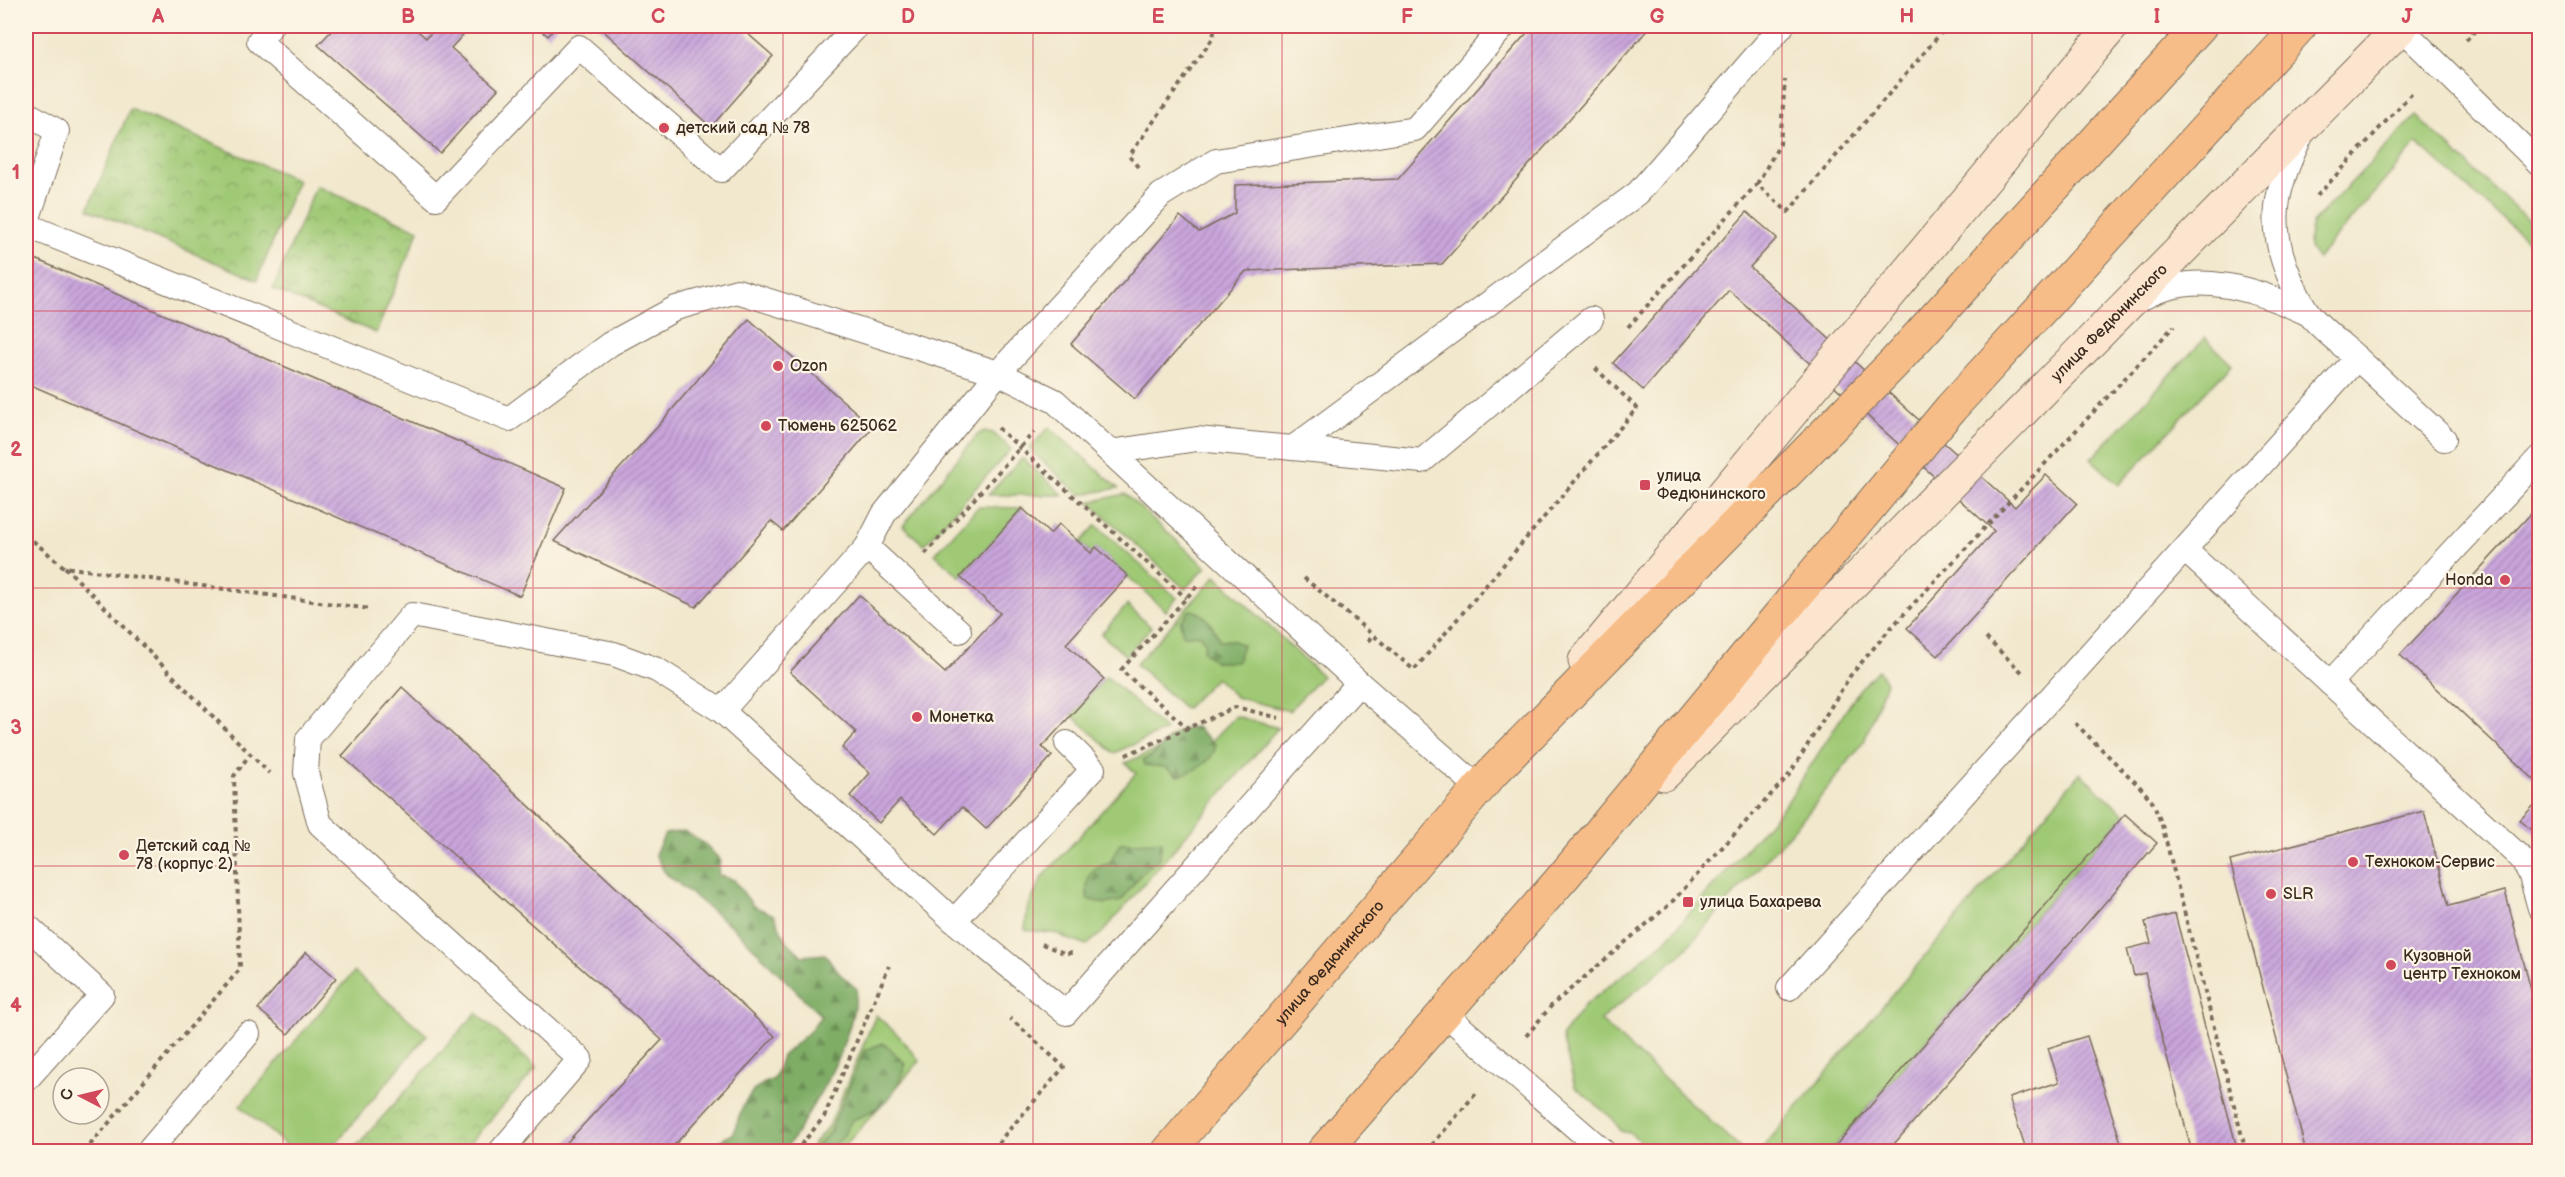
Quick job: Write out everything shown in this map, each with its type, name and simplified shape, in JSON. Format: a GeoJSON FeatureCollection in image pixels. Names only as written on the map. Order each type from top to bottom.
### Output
{"type":"FeatureCollection","features":[{"type":"Feature","properties":{"kind":"highway","name":"улица Федюнинского"},"geometry":{"type":"LineString","coordinates":[[1168,1152],[1485,781],[1894,363],[2200,26]]}},
{"type":"Feature","properties":{"kind":"highway","name":"улица Федюнинского"},"geometry":{"type":"LineString","coordinates":[[1323,1152],[1564,876],[1951,408],[2300,26]]}},
{"type":"Feature","properties":{"kind":"main road","name":"улица Федюнинского"},"geometry":{"type":"LineString","coordinates":[[1485,781],[2112,26]]}},
{"type":"Feature","properties":{"kind":"main road","name":"улица Федюнинского"},"geometry":{"type":"LineString","coordinates":[[1564,876],[2401,26]]}},
{"type":"Feature","properties":{"kind":"lane"},"geometry":{"type":"LineString","coordinates":[[271,26],[259,40],[436,198],[579,47],[721,170],[856,26]]}},
{"type":"Feature","properties":{"kind":"lane"},"geometry":{"type":"LineString","coordinates":[[722,711],[867,547],[884,514],[998,373],[1161,195],[1216,162],[1415,129],[1504,26]]}},
{"type":"Feature","properties":{"kind":"lane"},"geometry":{"type":"LineString","coordinates":[[1293,448],[1638,193],[1782,26]]}},
{"type":"Feature","properties":{"kind":"lane"},"geometry":{"type":"LineString","coordinates":[[2401,26],[2540,164]]}},
{"type":"Feature","properties":{"kind":"lane"},"geometry":{"type":"LineString","coordinates":[[2309,315],[2284,265],[2277,240],[2275,212],[2279,188],[2287,164],[2300,138],[2320,108]]}},
{"type":"Feature","properties":{"kind":"lane"},"geometry":{"type":"LineString","coordinates":[[26,113],[57,130],[26,225],[509,419],[610,344],[676,308],[737,291],[998,373],[1055,401],[1359,683],[1485,781]]}},
{"type":"Feature","properties":{"kind":"lane"},"geometry":{"type":"LineString","coordinates":[[2115,316],[2148,294],[2190,284],[2234,286],[2256,291],[2309,315],[2444,439]]}},
{"type":"Feature","properties":{"kind":"lane"},"geometry":{"type":"LineString","coordinates":[[1110,452],[1197,439],[1422,461],[1591,319]]}},
{"type":"Feature","properties":{"kind":"lane"},"geometry":{"type":"LineString","coordinates":[[1789,988],[2357,358]]}},
{"type":"Feature","properties":{"kind":"lane"},"geometry":{"type":"LineString","coordinates":[[2330,683],[2540,457]]}},
{"type":"Feature","properties":{"kind":"lane"},"geometry":{"type":"LineString","coordinates":[[867,547],[959,631]]}},
{"type":"Feature","properties":{"kind":"lane"},"geometry":{"type":"LineString","coordinates":[[2185,550],[2522,859],[2530,873],[2540,908]]}},
{"type":"Feature","properties":{"kind":"lane"},"geometry":{"type":"LineString","coordinates":[[500,1152],[580,1059],[320,824],[306,773],[308,739],[412,615],[614,654],[657,670],[722,711],[954,921],[1066,1013],[1359,683]]}},
{"type":"Feature","properties":{"kind":"lane"},"geometry":{"type":"LineString","coordinates":[[954,921],[1093,769],[1067,743]]}},
{"type":"Feature","properties":{"kind":"lane"},"geometry":{"type":"LineString","coordinates":[[26,925],[102,995],[26,1080]]}},
{"type":"Feature","properties":{"kind":"lane"},"geometry":{"type":"LineString","coordinates":[[1444,1013],[1604,1152]]}},
{"type":"Feature","properties":{"kind":"lane"},"geometry":{"type":"LineString","coordinates":[[148,1152],[248,1034]]}},
{"type":"Feature","properties":{"kind":"path"},"geometry":{"type":"LineString","coordinates":[[1161,195],[1130,156],[1213,38],[1215,26]]}},
{"type":"Feature","properties":{"kind":"path"},"geometry":{"type":"LineString","coordinates":[[1788,212],[1947,26]]}},
{"type":"Feature","properties":{"kind":"path"},"geometry":{"type":"LineString","coordinates":[[2277,240],[2397,107],[2480,26]]}},
{"type":"Feature","properties":{"kind":"path"},"geometry":{"type":"LineString","coordinates":[[1757,184],[1780,144],[1785,73]]}},
{"type":"Feature","properties":{"kind":"path"},"geometry":{"type":"LineString","coordinates":[[1426,1152],[1552,1005],[1670,904],[1790,775],[1858,666],[2171,328],[2179,324]]}},
{"type":"Feature","properties":{"kind":"path"},"geometry":{"type":"LineString","coordinates":[[903,579],[1041,424],[1055,401]]}},
{"type":"Feature","properties":{"kind":"path"},"geometry":{"type":"LineString","coordinates":[[997,428],[1186,598]]}},
{"type":"Feature","properties":{"kind":"path"},"geometry":{"type":"LineString","coordinates":[[26,535],[64,567],[273,777]]}},
{"type":"Feature","properties":{"kind":"path"},"geometry":{"type":"LineString","coordinates":[[1189,729],[1121,670],[1224,557]]}},
{"type":"Feature","properties":{"kind":"path"},"geometry":{"type":"LineString","coordinates":[[64,567],[412,615]]}},
{"type":"Feature","properties":{"kind":"path"},"geometry":{"type":"LineString","coordinates":[[1301,576],[1373,634]]}},
{"type":"Feature","properties":{"kind":"path"},"geometry":{"type":"LineString","coordinates":[[1986,638],[2143,790],[2153,803],[2162,825],[2246,1152]]}},
{"type":"Feature","properties":{"kind":"path"},"geometry":{"type":"LineString","coordinates":[[1093,769],[1236,707],[1282,719]]}},
{"type":"Feature","properties":{"kind":"path"},"geometry":{"type":"LineString","coordinates":[[84,1152],[240,969],[234,776],[250,754]]}},
{"type":"Feature","properties":{"kind":"path"},"geometry":{"type":"LineString","coordinates":[[795,1152],[824,1117],[889,966]]}},
{"type":"Feature","properties":{"kind":"green space"},"geometry":{"type":"Polygon","coordinates":[[[130,109],[298,180],[257,280],[88,209],[130,109]]]}},
{"type":"Feature","properties":{"kind":"green space"},"geometry":{"type":"Polygon","coordinates":[[[2416,116],[2539,231],[2539,251],[2417,143],[2317,259],[2311,251],[2309,242],[2312,223],[2416,116]]]}},
{"type":"Feature","properties":{"kind":"green space"},"geometry":{"type":"Polygon","coordinates":[[[316,186],[419,230],[376,333],[273,289],[316,186]]]}},
{"type":"Feature","properties":{"kind":"green space"},"geometry":{"type":"Polygon","coordinates":[[[2205,338],[2232,364],[2119,485],[2091,459],[2205,338]]]}},
{"type":"Feature","properties":{"kind":"green space"},"geometry":{"type":"Polygon","coordinates":[[[1049,427],[1118,488],[1080,495],[1029,449],[1049,427]]]}},
{"type":"Feature","properties":{"kind":"green space"},"geometry":{"type":"Polygon","coordinates":[[[984,431],[993,433],[1011,449],[924,545],[903,526],[977,435],[984,431]]]}},
{"type":"Feature","properties":{"kind":"green space"},"geometry":{"type":"Polygon","coordinates":[[[1022,458],[1063,495],[988,495],[1022,458]]]}},
{"type":"Feature","properties":{"kind":"green space"},"geometry":{"type":"Polygon","coordinates":[[[1125,494],[1206,567],[1185,589],[1089,502],[1125,494]]]}},
{"type":"Feature","properties":{"kind":"green space"},"geometry":{"type":"Polygon","coordinates":[[[978,507],[1022,508],[960,577],[935,554],[978,507]]]}},
{"type":"Feature","properties":{"kind":"green space"},"geometry":{"type":"Polygon","coordinates":[[[1096,525],[1177,598],[1166,611],[1096,548],[1091,553],[1080,543],[1096,525]]]}},
{"type":"Feature","properties":{"kind":"green space"},"geometry":{"type":"Polygon","coordinates":[[[1216,576],[1322,676],[1289,711],[1236,697],[1216,678],[1185,709],[1136,664],[1216,576]]]}},
{"type":"Feature","properties":{"kind":"green space"},"geometry":{"type":"Polygon","coordinates":[[[1127,605],[1151,627],[1126,656],[1101,634],[1127,605]]]}},
{"type":"Feature","properties":{"kind":"green space"},"geometry":{"type":"Polygon","coordinates":[[[1190,610],[1205,617],[1220,641],[1231,640],[1243,645],[1237,662],[1216,662],[1203,651],[1205,643],[1200,635],[1183,635],[1180,622],[1190,610]]]}},
{"type":"Feature","properties":{"kind":"green space"},"geometry":{"type":"Polygon","coordinates":[[[1878,670],[1886,682],[1864,742],[1807,814],[1679,956],[1600,1020],[1743,1151],[1652,1151],[1630,1133],[1621,1131],[1613,1119],[1575,1087],[1562,1036],[1584,1006],[1665,941],[1788,801],[1859,690],[1878,670]]]}},
{"type":"Feature","properties":{"kind":"green space"},"geometry":{"type":"Polygon","coordinates":[[[1106,676],[1166,730],[1114,753],[1072,715],[1106,676]]]}},
{"type":"Feature","properties":{"kind":"green space"},"geometry":{"type":"Polygon","coordinates":[[[1236,716],[1278,728],[1103,932],[1087,945],[1069,940],[1059,934],[1025,930],[1027,910],[1042,878],[1136,773],[1125,763],[1177,741],[1196,757],[1236,716]]]}},
{"type":"Feature","properties":{"kind":"green space"},"geometry":{"type":"Polygon","coordinates":[[[1196,727],[1216,745],[1211,757],[1201,766],[1178,776],[1165,767],[1144,765],[1143,760],[1157,751],[1171,736],[1185,729],[1196,727]]]}},
{"type":"Feature","properties":{"kind":"green space"},"geometry":{"type":"Polygon","coordinates":[[[2080,773],[2125,814],[1830,1151],[1760,1151],[2080,773]]]}},
{"type":"Feature","properties":{"kind":"green space"},"geometry":{"type":"Polygon","coordinates":[[[685,831],[706,845],[720,860],[718,875],[734,880],[753,906],[774,915],[785,939],[802,956],[825,954],[839,973],[857,989],[847,1035],[836,1063],[800,1129],[783,1151],[702,1151],[734,1133],[739,1115],[751,1093],[774,1079],[782,1056],[808,1033],[821,1016],[736,930],[665,873],[655,854],[665,834],[685,831]]]}},
{"type":"Feature","properties":{"kind":"green space"},"geometry":{"type":"Polygon","coordinates":[[[1162,842],[1159,858],[1141,874],[1121,901],[1105,904],[1087,899],[1090,874],[1110,862],[1120,843],[1162,842]]]}},
{"type":"Feature","properties":{"kind":"green space"},"geometry":{"type":"Polygon","coordinates":[[[354,972],[427,1035],[329,1151],[293,1151],[240,1106],[354,972]]]}},
{"type":"Feature","properties":{"kind":"green space"},"geometry":{"type":"Polygon","coordinates":[[[476,1013],[537,1068],[462,1151],[352,1151],[476,1013]]]}},
{"type":"Feature","properties":{"kind":"green space"},"geometry":{"type":"Polygon","coordinates":[[[876,1015],[899,1036],[920,1061],[840,1151],[807,1152],[830,1124],[876,1015]]]}},
{"type":"Feature","properties":{"kind":"green space"},"geometry":{"type":"Polygon","coordinates":[[[883,1043],[906,1064],[893,1093],[874,1111],[852,1120],[842,1138],[828,1151],[812,1151],[830,1132],[864,1051],[883,1043]]]}},
{"type":"Feature","properties":{"kind":"building"},"geometry":{"type":"Polygon","coordinates":[[[336,26],[412,26],[426,38],[438,26],[471,26],[451,48],[498,89],[440,153],[318,45],[336,26]]]}},
{"type":"Feature","properties":{"kind":"building"},"geometry":{"type":"Polygon","coordinates":[[[536,26],[557,26],[548,36],[536,26]]]}},
{"type":"Feature","properties":{"kind":"building"},"geometry":{"type":"Polygon","coordinates":[[[598,26],[739,26],[773,56],[711,127],[598,26]]]}},
{"type":"Feature","properties":{"kind":"building"},"geometry":{"type":"Polygon","coordinates":[[[1533,26],[1651,26],[1442,264],[1246,271],[1135,399],[1071,344],[1180,216],[1199,232],[1235,213],[1235,185],[1398,179],[1533,26]]]}},
{"type":"Feature","properties":{"kind":"building"},"geometry":{"type":"Polygon","coordinates":[[[1747,212],[1777,238],[1750,267],[2015,507],[2046,475],[2077,503],[1938,656],[1907,628],[1994,531],[1729,290],[1643,390],[1613,363],[1747,212]]]}},
{"type":"Feature","properties":{"kind":"building"},"geometry":{"type":"Polygon","coordinates":[[[26,255],[566,488],[520,596],[26,383],[26,255]]]}},
{"type":"Feature","properties":{"kind":"building"},"geometry":{"type":"Polygon","coordinates":[[[749,319],[873,427],[783,531],[771,521],[696,607],[554,541],[659,425],[749,319]]]}},
{"type":"Feature","properties":{"kind":"building","name":"Honda"},"geometry":{"type":"Polygon","coordinates":[[[2540,504],[2540,785],[2400,655],[2540,504]]]}},
{"type":"Feature","properties":{"kind":"building"},"geometry":{"type":"Polygon","coordinates":[[[1022,508],[1050,534],[1059,524],[1091,553],[1096,547],[1128,576],[1066,644],[1104,679],[1042,747],[1052,756],[986,829],[962,807],[937,834],[900,800],[879,823],[850,796],[870,773],[842,748],[856,732],[790,672],[859,595],[945,673],[1000,613],[960,577],[1022,508]]]}},
{"type":"Feature","properties":{"kind":"building"},"geometry":{"type":"Polygon","coordinates":[[[402,687],[775,1036],[668,1152],[558,1152],[662,1040],[342,756],[402,687]]]}},
{"type":"Feature","properties":{"kind":"building"},"geometry":{"type":"Polygon","coordinates":[[[2540,799],[2540,838],[2520,820],[2540,799]]]}},
{"type":"Feature","properties":{"kind":"building","name":"Кузовной центр Техноком"},"geometry":{"type":"Polygon","coordinates":[[[2424,811],[2449,906],[2505,891],[2540,1024],[2540,1152],[2306,1152],[2230,861],[2424,811]]]}},
{"type":"Feature","properties":{"kind":"building"},"geometry":{"type":"Polygon","coordinates":[[[2125,814],[2157,843],[1887,1152],[1830,1152],[2125,814]]]}},
{"type":"Feature","properties":{"kind":"building"},"geometry":{"type":"Polygon","coordinates":[[[2175,914],[2238,1152],[2192,1152],[2145,973],[2134,976],[2127,949],[2151,943],[2145,922],[2175,914]]]}},
{"type":"Feature","properties":{"kind":"building"},"geometry":{"type":"Polygon","coordinates":[[[306,952],[336,978],[288,1034],[258,1009],[306,952]]]}},
{"type":"Feature","properties":{"kind":"building"},"geometry":{"type":"Polygon","coordinates":[[[2087,1036],[2124,1152],[2027,1152],[2009,1098],[2059,1082],[2048,1048],[2087,1036]]]}},
{"type":"Feature","properties":{"kind":"place","name":"детский сад № 78"},"geometry":{"type":"Point","coordinates":[664,128]}},
{"type":"Feature","properties":{"kind":"place","name":"Ozon"},"geometry":{"type":"Point","coordinates":[778,366]}},
{"type":"Feature","properties":{"kind":"place","name":"Тюмень 625062"},"geometry":{"type":"Point","coordinates":[766,426]}},
{"type":"Feature","properties":{"kind":"place","name":"улица Федюнинского"},"geometry":{"type":"Point","coordinates":[1645,485]}},
{"type":"Feature","properties":{"kind":"place","name":"Honda"},"geometry":{"type":"Point","coordinates":[2505,580]}},
{"type":"Feature","properties":{"kind":"place","name":"Монетка"},"geometry":{"type":"Point","coordinates":[917,717]}},
{"type":"Feature","properties":{"kind":"place","name":"Детский сад № 78 (корпус 2)"},"geometry":{"type":"Point","coordinates":[124,855]}},
{"type":"Feature","properties":{"kind":"place","name":"Техноком-Сервис"},"geometry":{"type":"Point","coordinates":[2353,862]}},
{"type":"Feature","properties":{"kind":"place","name":"SLR"},"geometry":{"type":"Point","coordinates":[2271,894]}},
{"type":"Feature","properties":{"kind":"place","name":"улица Бахарева"},"geometry":{"type":"Point","coordinates":[1688,902]}},
{"type":"Feature","properties":{"kind":"place","name":"Кузовной центр Техноком"},"geometry":{"type":"Point","coordinates":[2391,965]}}]}
